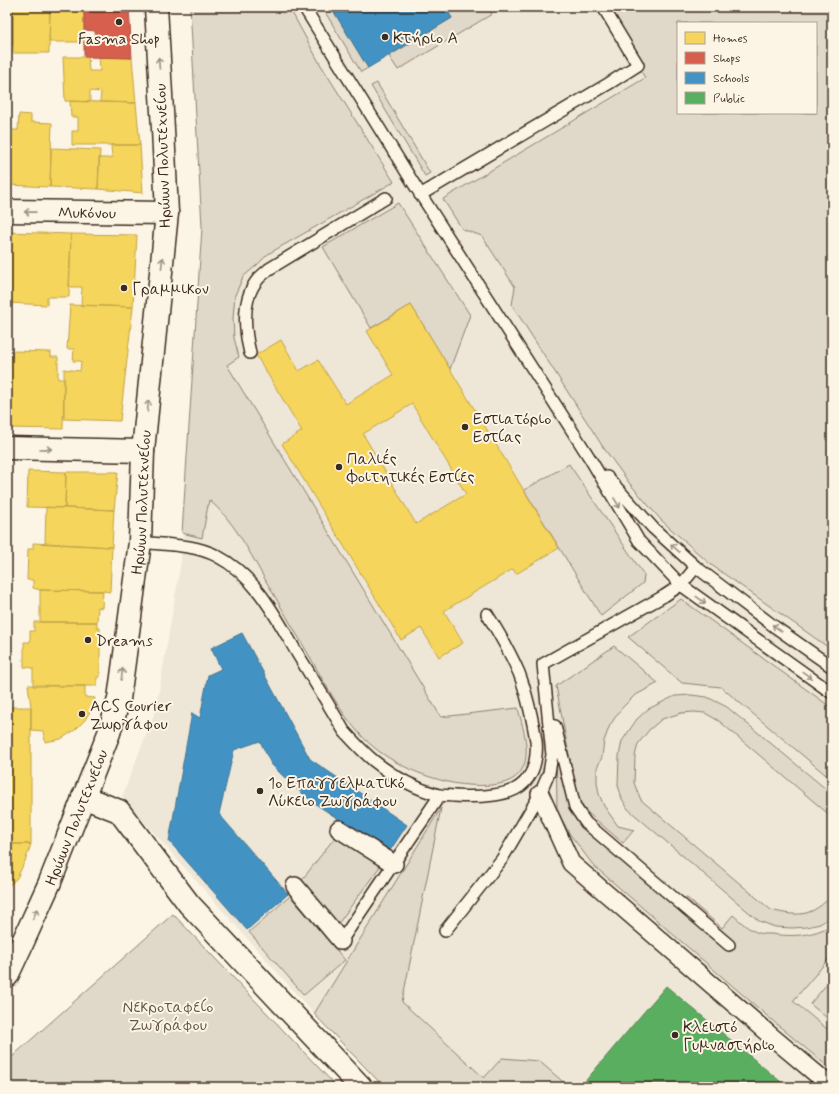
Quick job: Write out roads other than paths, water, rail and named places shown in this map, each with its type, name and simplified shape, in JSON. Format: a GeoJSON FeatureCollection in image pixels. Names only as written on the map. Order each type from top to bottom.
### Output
{"type":"FeatureCollection","features":[{"type":"Feature","properties":{"kind":"street","name":"Ηρώων Πολυτεχνείου"},"geometry":{"type":"LineString","coordinates":[[7,976],[14,946],[50,882],[109,733],[119,699],[140,542],[143,451],[167,214],[164,129],[156,7]]}},
{"type":"Feature","properties":{"kind":"street","name":"Μυκόνου"},"geometry":{"type":"LineString","coordinates":[[7,211],[167,214]]}},
{"type":"Feature","properties":{"kind":"street"},"geometry":{"type":"LineString","coordinates":[[7,448],[143,451]]}},
{"type":"Feature","properties":{"kind":"street"},"geometry":{"type":"LineString","coordinates":[[540,794],[571,862],[832,1087]]}},
{"type":"Feature","properties":{"kind":"street"},"geometry":{"type":"LineString","coordinates":[[83,797],[119,811],[190,904],[361,1087]]}},
{"type":"Feature","properties":{"kind":"street"},"geometry":{"type":"LineString","coordinates":[[339,829],[394,864]]}},
{"type":"Feature","properties":{"kind":"street"},"geometry":{"type":"LineString","coordinates":[[295,886],[342,941]]}},
{"type":"Feature","properties":{"kind":"lane"},"geometry":{"type":"LineString","coordinates":[[304,7],[420,195],[590,457],[640,541],[681,585],[832,693]]}},
{"type":"Feature","properties":{"kind":"lane"},"geometry":{"type":"LineString","coordinates":[[420,195],[638,65],[603,7]]}},
{"type":"Feature","properties":{"kind":"lane"},"geometry":{"type":"LineString","coordinates":[[250,353],[245,322],[246,307],[250,294],[259,277],[269,269],[386,198]]}},
{"type":"Feature","properties":{"kind":"lane"},"geometry":{"type":"LineString","coordinates":[[590,457],[653,528],[696,568],[775,627],[832,667]]}},
{"type":"Feature","properties":{"kind":"lane"},"geometry":{"type":"LineString","coordinates":[[140,542],[185,546],[203,550],[229,563],[241,572],[252,583],[270,607],[344,731],[359,748],[375,762],[392,773],[411,784],[440,795],[469,798],[502,794],[525,784],[532,773],[535,761],[536,742],[529,706],[519,674],[503,640],[487,614]]}},
{"type":"Feature","properties":{"kind":"lane"},"geometry":{"type":"LineString","coordinates":[[445,931],[502,860],[540,794],[549,773],[552,755],[543,664],[664,596],[681,585],[696,568]]}},
{"type":"Feature","properties":{"kind":"lane"},"geometry":{"type":"LineString","coordinates":[[545,685],[575,806],[586,823],[729,945]]}},
{"type":"Feature","properties":{"kind":"lane"},"geometry":{"type":"LineString","coordinates":[[342,941],[440,795]]}},
{"type":"Feature","properties":{"kind":"place","name":"Fasma Shop"},"geometry":{"type":"Point","coordinates":[119,22]}},
{"type":"Feature","properties":{"kind":"place","name":"Κτήριο Α"},"geometry":{"type":"Point","coordinates":[385,37]}},
{"type":"Feature","properties":{"kind":"place","name":"Γραμμικον"},"geometry":{"type":"Point","coordinates":[124,288]}},
{"type":"Feature","properties":{"kind":"place","name":"Εστιατόριο Εστίας"},"geometry":{"type":"Point","coordinates":[465,427]}},
{"type":"Feature","properties":{"kind":"place","name":"Παλιές Φοιτητικές Εστίες"},"geometry":{"type":"Point","coordinates":[339,467]}},
{"type":"Feature","properties":{"kind":"place","name":"Dreams"},"geometry":{"type":"Point","coordinates":[88,640]}},
{"type":"Feature","properties":{"kind":"place","name":"ACS Courier Ζωργάφου"},"geometry":{"type":"Point","coordinates":[82,714]}},
{"type":"Feature","properties":{"kind":"place","name":"1ο Επαγγελματικό Λύκειο Ζωγράφου"},"geometry":{"type":"Point","coordinates":[260,791]}},
{"type":"Feature","properties":{"kind":"place","name":"Κλειστό Γυμναστήριο"},"geometry":{"type":"Point","coordinates":[675,1035]}},
{"type":"Feature","properties":{"kind":"park label","name":"Νεκροταφείο Ζωγράφου"},"geometry":{"type":"Point","coordinates":[168,1015]}}]}
